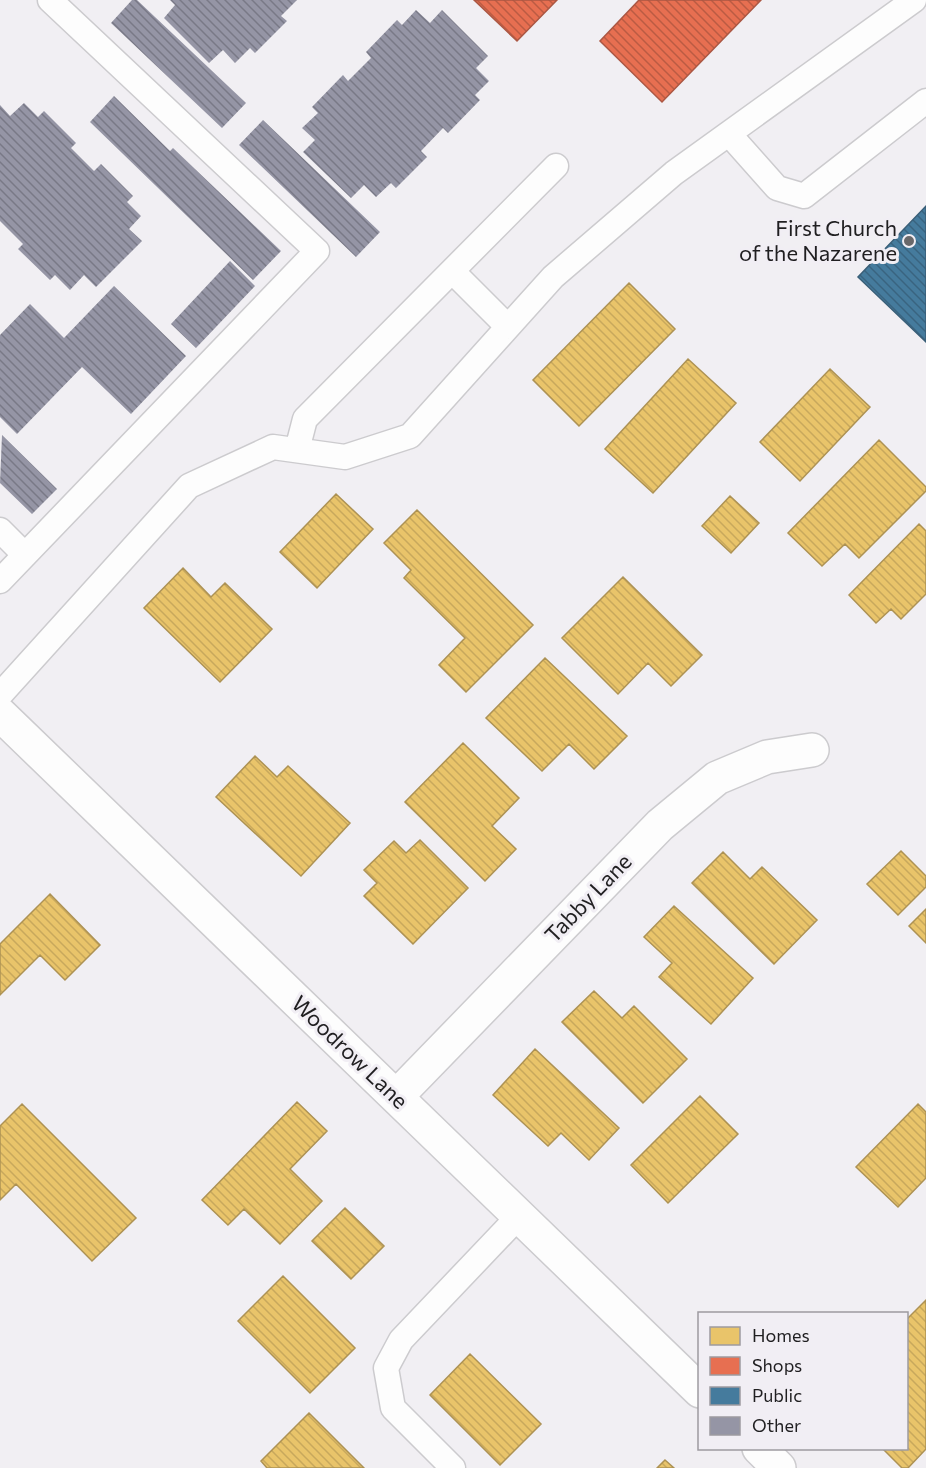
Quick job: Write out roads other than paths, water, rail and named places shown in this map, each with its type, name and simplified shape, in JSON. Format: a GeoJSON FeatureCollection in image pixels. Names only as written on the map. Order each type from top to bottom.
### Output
{"type":"FeatureCollection","features":[{"type":"Feature","properties":{"kind":"street","name":"Woodrow Lane"},"geometry":{"type":"LineString","coordinates":[[0,714],[698,1390]]}},
{"type":"Feature","properties":{"kind":"street","name":"Tabby Lane"},"geometry":{"type":"LineString","coordinates":[[396,1097],[660,825],[717,778],[766,757],[813,750]]}},
{"type":"Feature","properties":{"kind":"street"},"geometry":{"type":"LineString","coordinates":[[760,1450],[779,1468]]}},
{"type":"Feature","properties":{"kind":"lane"},"geometry":{"type":"LineString","coordinates":[[0,581],[317,251],[50,0]]}},
{"type":"Feature","properties":{"kind":"lane"},"geometry":{"type":"LineString","coordinates":[[0,696],[189,486],[273,447],[345,457],[410,436],[561,270],[674,173],[914,0]]}},
{"type":"Feature","properties":{"kind":"lane"},"geometry":{"type":"LineString","coordinates":[[729,134],[777,188],[804,196],[926,101]]}},
{"type":"Feature","properties":{"kind":"lane"},"geometry":{"type":"LineString","coordinates":[[297,450],[305,419],[556,166]]}},
{"type":"Feature","properties":{"kind":"lane"},"geometry":{"type":"LineString","coordinates":[[452,271],[508,327]]}},
{"type":"Feature","properties":{"kind":"lane"},"geometry":{"type":"LineString","coordinates":[[0,530],[25,555]]}},
{"type":"Feature","properties":{"kind":"lane"},"geometry":{"type":"LineString","coordinates":[[453,1468],[393,1408],[386,1368],[402,1340],[519,1216]]}},
{"type":"Feature","properties":{"kind":"place","name":"First Church of the Nazarene"},"geometry":{"type":"Point","coordinates":[909,241]}}]}
